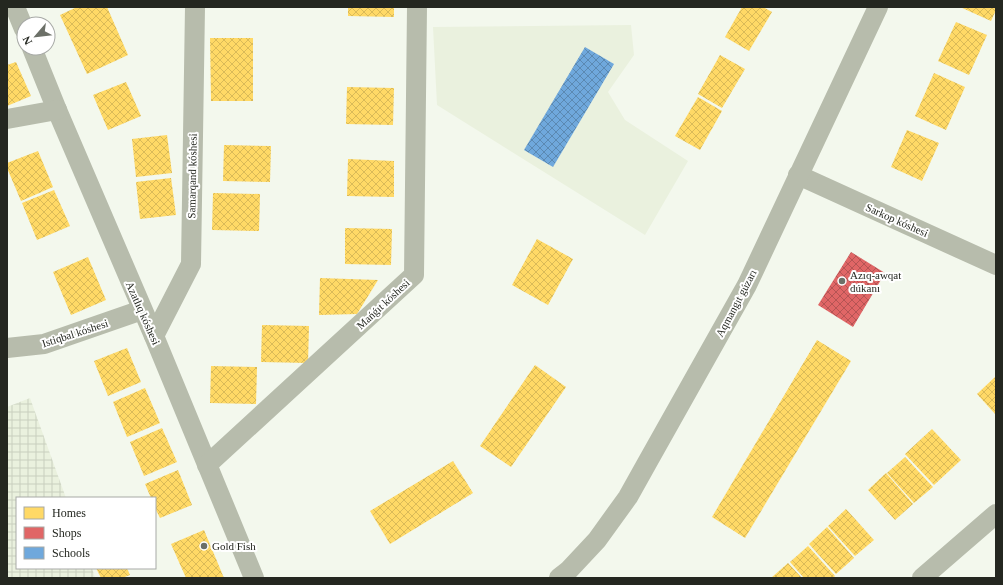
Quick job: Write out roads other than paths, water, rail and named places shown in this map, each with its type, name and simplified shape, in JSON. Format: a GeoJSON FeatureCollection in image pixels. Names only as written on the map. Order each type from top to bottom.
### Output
{"type":"FeatureCollection","features":[{"type":"Feature","properties":{"kind":"street","name":"Samarqand kóshesi"},"geometry":{"type":"LineString","coordinates":[[154,336],[191,264],[195,7]]}},
{"type":"Feature","properties":{"kind":"street","name":"Mańǵıt kóshesi"},"geometry":{"type":"LineString","coordinates":[[207,465],[414,275],[417,7]]}},
{"type":"Feature","properties":{"kind":"street","name":"Aqmangıt gúzarı"},"geometry":{"type":"LineString","coordinates":[[559,578],[568,571],[597,540],[628,497],[640,477],[747,285],[878,7]]}},
{"type":"Feature","properties":{"kind":"street","name":"Azatlıq kóshesi"},"geometry":{"type":"LineString","coordinates":[[35,56],[56,110],[154,336],[254,578]]}},
{"type":"Feature","properties":{"kind":"street"},"geometry":{"type":"LineString","coordinates":[[7,119],[56,110]]}},
{"type":"Feature","properties":{"kind":"street","name":"Sarkop kóshesi"},"geometry":{"type":"LineString","coordinates":[[798,175],[996,265]]}},
{"type":"Feature","properties":{"kind":"street","name":"Istiqbal kóshesi"},"geometry":{"type":"LineString","coordinates":[[7,348],[44,344],[142,310]]}},
{"type":"Feature","properties":{"kind":"street"},"geometry":{"type":"LineString","coordinates":[[922,578],[996,514]]}},
{"type":"Feature","properties":{"kind":"place","name":"Azıq-awqat dúkanı"},"geometry":{"type":"Point","coordinates":[842,281]}},
{"type":"Feature","properties":{"kind":"place","name":"Gold Fish"},"geometry":{"type":"Point","coordinates":[204,546]}}]}
